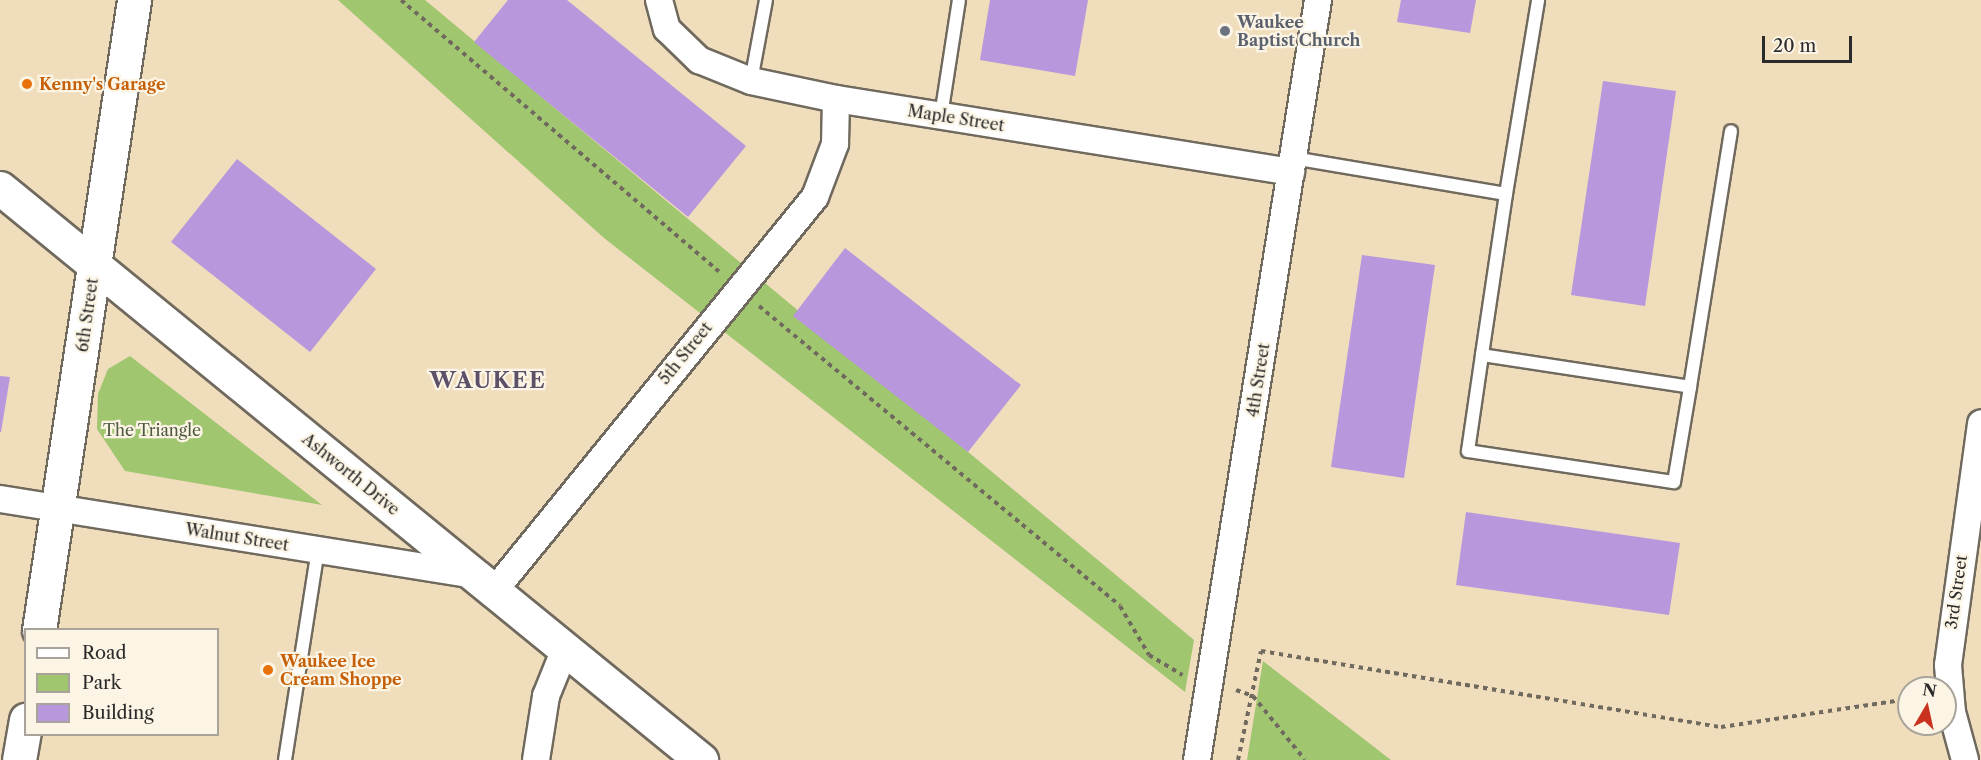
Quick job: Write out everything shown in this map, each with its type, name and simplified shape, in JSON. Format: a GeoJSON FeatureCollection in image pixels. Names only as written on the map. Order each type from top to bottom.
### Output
{"type":"FeatureCollection","features":[{"type":"Feature","properties":{"kind":"main road","name":"6th Street"},"geometry":{"type":"LineString","coordinates":[[39,628],[134,0]]}},
{"type":"Feature","properties":{"kind":"main road","name":"Ashworth Drive"},"geometry":{"type":"LineString","coordinates":[[3,196],[94,265],[701,760]]}},
{"type":"Feature","properties":{"kind":"main road"},"geometry":{"type":"LineString","coordinates":[[23,759],[25,736]]}},
{"type":"Feature","properties":{"kind":"street","name":"Maple Street"},"geometry":{"type":"LineString","coordinates":[[659,0],[667,29],[699,60],[751,81],[836,99],[941,116],[1292,165]]}},
{"type":"Feature","properties":{"kind":"street","name":"4th Street"},"geometry":{"type":"LineString","coordinates":[[1197,760],[1318,0]]}},
{"type":"Feature","properties":{"kind":"street","name":"5th Street"},"geometry":{"type":"LineString","coordinates":[[484,583],[815,197],[835,144],[836,99]]}},
{"type":"Feature","properties":{"kind":"street","name":"3rd Street"},"geometry":{"type":"LineString","coordinates":[[1965,760],[1952,711],[1948,664],[1981,423]]}},
{"type":"Feature","properties":{"kind":"street","name":"Walnut Street"},"geometry":{"type":"LineString","coordinates":[[0,499],[318,550],[484,583]]}},
{"type":"Feature","properties":{"kind":"street"},"geometry":{"type":"LineString","coordinates":[[536,760],[546,696],[565,649]]}},
{"type":"Feature","properties":{"kind":"lane"},"geometry":{"type":"LineString","coordinates":[[751,81],[766,0]]}},
{"type":"Feature","properties":{"kind":"lane"},"geometry":{"type":"LineString","coordinates":[[941,116],[959,0]]}},
{"type":"Feature","properties":{"kind":"lane"},"geometry":{"type":"LineString","coordinates":[[1538,0],[1506,194],[1468,451],[1674,482],[1731,130]]}},
{"type":"Feature","properties":{"kind":"lane"},"geometry":{"type":"LineString","coordinates":[[1292,165],[1506,194]]}},
{"type":"Feature","properties":{"kind":"lane"},"geometry":{"type":"LineString","coordinates":[[1482,355],[1690,387]]}},
{"type":"Feature","properties":{"kind":"lane"},"geometry":{"type":"LineString","coordinates":[[285,760],[318,550]]}},
{"type":"Feature","properties":{"kind":"path"},"geometry":{"type":"LineString","coordinates":[[401,0],[737,288],[1120,606],[1149,655],[1174,674],[1210,682],[1253,696],[1305,760]]}},
{"type":"Feature","properties":{"kind":"path"},"geometry":{"type":"LineString","coordinates":[[1238,760],[1261,651],[1721,727],[1897,701]]}},
{"type":"Feature","properties":{"kind":"green space"},"geometry":{"type":"Polygon","coordinates":[[[338,0],[425,0],[1194,640],[1185,692],[604,238],[338,0]]]}},
{"type":"Feature","properties":{"kind":"green space","name":"The Triangle"},"geometry":{"type":"Polygon","coordinates":[[[130,356],[322,505],[125,471],[97,429],[98,394],[108,369],[130,356]]]}},
{"type":"Feature","properties":{"kind":"green space"},"geometry":{"type":"Polygon","coordinates":[[[1263,661],[1391,760],[1247,760],[1263,661]]]}},
{"type":"Feature","properties":{"kind":"building"},"geometry":{"type":"Polygon","coordinates":[[[508,0],[567,0],[746,146],[688,217],[474,42],[508,0]]]}},
{"type":"Feature","properties":{"kind":"building"},"geometry":{"type":"Polygon","coordinates":[[[990,0],[1088,0],[1075,76],[980,60],[990,0]]]}},
{"type":"Feature","properties":{"kind":"building"},"geometry":{"type":"Polygon","coordinates":[[[1401,0],[1476,0],[1470,33],[1397,22],[1401,0]]]}},
{"type":"Feature","properties":{"kind":"building"},"geometry":{"type":"Polygon","coordinates":[[[1603,81],[1676,91],[1645,306],[1571,295],[1603,81]]]}},
{"type":"Feature","properties":{"kind":"building"},"geometry":{"type":"Polygon","coordinates":[[[237,159],[376,269],[310,352],[171,242],[237,159]]]}},
{"type":"Feature","properties":{"kind":"building"},"geometry":{"type":"Polygon","coordinates":[[[845,248],[1021,385],[968,452],[793,316],[845,248]]]}},
{"type":"Feature","properties":{"kind":"building"},"geometry":{"type":"Polygon","coordinates":[[[1362,255],[1435,265],[1404,478],[1331,467],[1362,255]]]}},
{"type":"Feature","properties":{"kind":"building"},"geometry":{"type":"Polygon","coordinates":[[[0,376],[10,377],[1,432],[0,432],[0,376]]]}},
{"type":"Feature","properties":{"kind":"building"},"geometry":{"type":"Polygon","coordinates":[[[1466,512],[1680,543],[1669,615],[1456,585],[1466,512]]]}},
{"type":"Feature","properties":{"kind":"place","name":"Waukee Baptist Church"},"geometry":{"type":"Point","coordinates":[1225,31]}},
{"type":"Feature","properties":{"kind":"place","name":"Kenny's Garage"},"geometry":{"type":"Point","coordinates":[27,84]}},
{"type":"Feature","properties":{"kind":"place","name":"Waukee Ice Cream Shoppe"},"geometry":{"type":"Point","coordinates":[268,670]}},
{"type":"Feature","properties":{"kind":"district","name":"WAUKEE"},"geometry":{"type":"Point","coordinates":[488,381]}}]}
